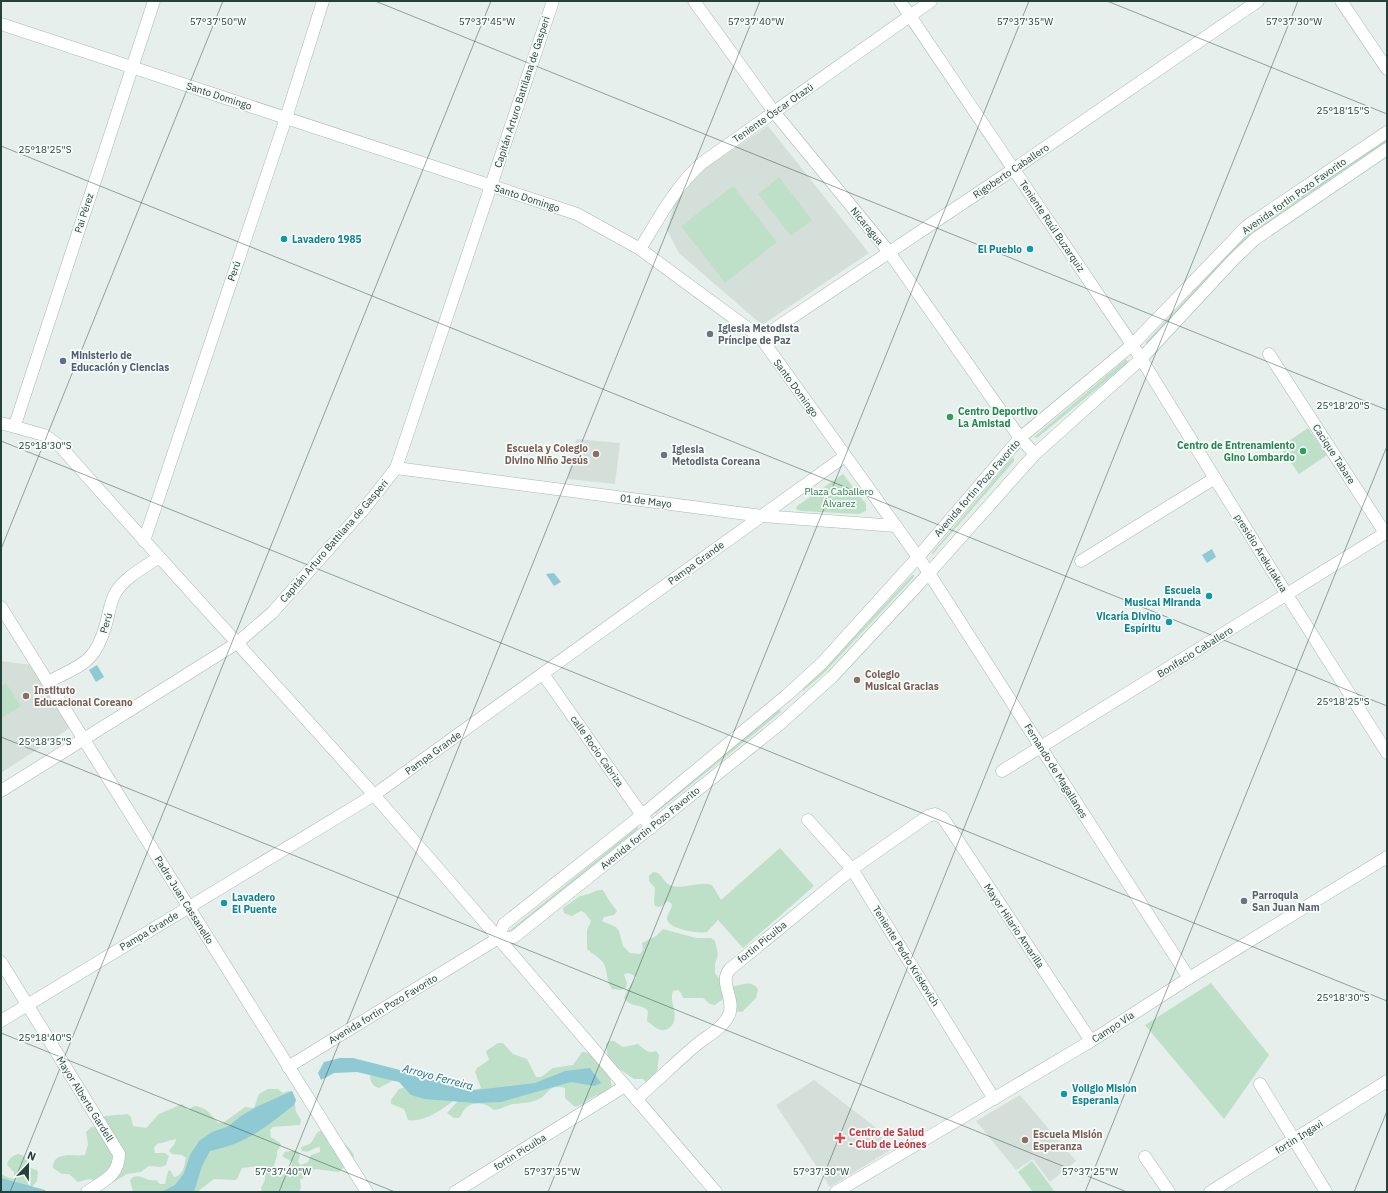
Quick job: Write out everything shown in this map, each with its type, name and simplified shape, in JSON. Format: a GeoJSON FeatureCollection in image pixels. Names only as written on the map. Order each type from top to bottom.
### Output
{"type":"FeatureCollection","features":[{"type":"Feature","properties":{"kind":"street","name":"Pai Pérez"},"geometry":{"type":"LineString","coordinates":[[15,426],[154,1]]}},
{"type":"Feature","properties":{"kind":"street","name":"Perú"},"geometry":{"type":"LineString","coordinates":[[144,541],[286,118],[323,1]]}},
{"type":"Feature","properties":{"kind":"street","name":"Capitán Arturo Battilana de Gasperi"},"geometry":{"type":"LineString","coordinates":[[1,791],[237,643],[272,613],[364,509],[396,468],[553,1]]}},
{"type":"Feature","properties":{"kind":"street","name":"Teniente Raúl Buzarquiz"},"geometry":{"type":"LineString","coordinates":[[900,1],[1137,352]]}},
{"type":"Feature","properties":{"kind":"street","name":"Teniente Óscar Otazú"},"geometry":{"type":"LineString","coordinates":[[640,249],[686,178],[702,162],[931,1]]}},
{"type":"Feature","properties":{"kind":"street","name":"Rigoberto Caballero"},"geometry":{"type":"LineString","coordinates":[[761,338],[1014,169],[1258,1]]}},
{"type":"Feature","properties":{"kind":"street"},"geometry":{"type":"LineString","coordinates":[[1340,1],[1387,69]]}},
{"type":"Feature","properties":{"kind":"street","name":"Nicaragua"},"geometry":{"type":"LineString","coordinates":[[699,3],[774,112],[888,252],[1020,438],[1035,454]]}},
{"type":"Feature","properties":{"kind":"street","name":"Santo Domingo"},"geometry":{"type":"LineString","coordinates":[[1,24],[577,214],[640,249],[761,338],[923,565]]}},
{"type":"Feature","properties":{"kind":"street","name":"Avenida fortin Pozo Favorito"},"geometry":{"type":"LineString","coordinates":[[288,1066],[498,938],[514,937],[651,828],[798,707],[832,677],[923,565],[1020,438],[1137,352],[1247,226],[1387,132]]}},
{"type":"Feature","properties":{"kind":"street","name":"Avenida fortin Pozo Favorito"},"geometry":{"type":"LineString","coordinates":[[498,938],[504,924],[642,815],[787,695],[822,663],[923,565],[1137,352],[1255,240],[1387,149]]}},
{"type":"Feature","properties":{"kind":"street","name":"presidio Arekutakua"},"geometry":{"type":"LineString","coordinates":[[1137,352],[1287,595],[1387,753]]}},
{"type":"Feature","properties":{"kind":"street","name":"Cacique Tabare"},"geometry":{"type":"LineString","coordinates":[[1269,354],[1386,532]]}},
{"type":"Feature","properties":{"kind":"street"},"geometry":{"type":"LineString","coordinates":[[1,423],[44,434],[61,446],[144,541],[374,795],[716,1192]]}},
{"type":"Feature","properties":{"kind":"street","name":"Pampa Grande"},"geometry":{"type":"LineString","coordinates":[[1,1021],[374,795],[845,456]]}},
{"type":"Feature","properties":{"kind":"street","name":"01 de Mayo"},"geometry":{"type":"LineString","coordinates":[[396,468],[762,516],[896,526]]}},
{"type":"Feature","properties":{"kind":"street"},"geometry":{"type":"LineString","coordinates":[[1081,561],[1215,478]]}},
{"type":"Feature","properties":{"kind":"street","name":"Bonifacio Caballero"},"geometry":{"type":"LineString","coordinates":[[1002,771],[1386,532]]}},
{"type":"Feature","properties":{"kind":"street","name":"Perú"},"geometry":{"type":"LineString","coordinates":[[48,682],[86,662],[94,654],[100,643],[116,592],[124,583],[159,557]]}},
{"type":"Feature","properties":{"kind":"street","name":"Fernando de Magallanes"},"geometry":{"type":"LineString","coordinates":[[923,565],[1189,978]]}},
{"type":"Feature","properties":{"kind":"street","name":"Padre Juan Cassanello"},"geometry":{"type":"LineString","coordinates":[[1,607],[367,1192]]}},
{"type":"Feature","properties":{"kind":"street","name":"calle Rocio Cabriza"},"geometry":{"type":"LineString","coordinates":[[542,674],[651,828]]}},
{"type":"Feature","properties":{"kind":"street"},"geometry":{"type":"LineString","coordinates":[[787,695],[798,707]]}},
{"type":"Feature","properties":{"kind":"street","name":"fortin Picuiba"},"geometry":{"type":"LineString","coordinates":[[636,1100],[696,1045],[720,1027],[725,1021],[729,1015],[731,1004],[725,979],[726,972],[852,868],[928,816],[935,814]]}},
{"type":"Feature","properties":{"kind":"street","name":"Mayor Hilario Amarilla"},"geometry":{"type":"LineString","coordinates":[[935,814],[943,818],[1091,1041]]}},
{"type":"Feature","properties":{"kind":"street","name":"Teniente Pedro Kriskovich"},"geometry":{"type":"LineString","coordinates":[[808,820],[852,868],[994,1099]]}},
{"type":"Feature","properties":{"kind":"street","name":"Campo Vía"},"geometry":{"type":"LineString","coordinates":[[836,1192],[1091,1041],[1189,978],[1387,857]]}},
{"type":"Feature","properties":{"kind":"street","name":"Mayor Alberto Gardell"},"geometry":{"type":"LineString","coordinates":[[1,962],[119,1154],[119,1164],[113,1174],[87,1192]]}},
{"type":"Feature","properties":{"kind":"street","name":"fortin Ingavi"},"geometry":{"type":"LineString","coordinates":[[1210,1192],[1294,1141],[1387,1081]]}},
{"type":"Feature","properties":{"kind":"street"},"geometry":{"type":"LineString","coordinates":[[1260,1084],[1326,1192]]}},
{"type":"Feature","properties":{"kind":"street","name":"fortin Picuiba"},"geometry":{"type":"LineString","coordinates":[[455,1192],[625,1086]]}},
{"type":"Feature","properties":{"kind":"street"},"geometry":{"type":"LineString","coordinates":[[1145,1157],[1169,1192]]}},
{"type":"Feature","properties":{"kind":"shaded area"},"geometry":{"type":"Polygon","coordinates":[[[768,126],[869,253],[762,325],[679,253],[667,230],[674,205],[702,170],[768,126]]]}},
{"type":"Feature","properties":{"kind":"shaded area","name":"Escuela y Colegio Divino Niño Jesús"},"geometry":{"type":"Polygon","coordinates":[[[576,439],[620,443],[615,484],[568,479],[570,466],[573,466],[576,439]]]}},
{"type":"Feature","properties":{"kind":"shaded area","name":"Instituto Educacional Coreano"},"geometry":{"type":"Polygon","coordinates":[[[1,661],[32,665],[71,727],[1,773],[1,661]]]}},
{"type":"Feature","properties":{"kind":"shaded area","name":"Centro de Salud - Club de Leónes"},"geometry":{"type":"Polygon","coordinates":[[[814,1080],[875,1127],[890,1150],[830,1187],[776,1105],[814,1080]]]}},
{"type":"Feature","properties":{"kind":"shaded area","name":"Escuela Misión Esperanza"},"geometry":{"type":"Polygon","coordinates":[[[1020,1095],[1076,1161],[1050,1182],[1033,1159],[1016,1170],[976,1121],[1020,1095]]]}},
{"type":"Feature","properties":{"kind":"green space"},"geometry":{"type":"Polygon","coordinates":[[[1387,138],[1387,143],[1251,236],[1146,345],[1146,342],[1249,232],[1387,138]]]}},
{"type":"Feature","properties":{"kind":"green space"},"geometry":{"type":"Polygon","coordinates":[[[779,177],[812,220],[791,236],[758,194],[779,177]]]}},
{"type":"Feature","properties":{"kind":"green space"},"geometry":{"type":"Polygon","coordinates":[[[733,186],[777,242],[725,283],[681,226],[733,186]]]}},
{"type":"Feature","properties":{"kind":"green space"},"geometry":{"type":"Polygon","coordinates":[[[1125,360],[1127,360],[1128,363],[1037,438],[1034,437],[1125,360]]]}},
{"type":"Feature","properties":{"kind":"green space","name":"Centro de Entrenamiento Gino Lombardo"},"geometry":{"type":"Polygon","coordinates":[[[1308,428],[1327,455],[1299,474],[1280,447],[1308,428]]]}},
{"type":"Feature","properties":{"kind":"green space"},"geometry":{"type":"Polygon","coordinates":[[[1012,458],[1014,458],[1014,461],[933,554],[931,554],[1012,458]]]}},
{"type":"Feature","properties":{"kind":"green space","name":"Plaza Caballero Álvarez"},"geometry":{"type":"Polygon","coordinates":[[[843,474],[866,504],[866,511],[859,514],[801,511],[796,509],[797,506],[843,474]]]}},
{"type":"Feature","properties":{"kind":"green space"},"geometry":{"type":"Polygon","coordinates":[[[912,575],[914,575],[914,577],[823,674],[803,691],[803,688],[821,672],[912,575]]]}},
{"type":"Feature","properties":{"kind":"green space"},"geometry":{"type":"Polygon","coordinates":[[[6,683],[21,706],[1,718],[1,687],[6,683]]]}},
{"type":"Feature","properties":{"kind":"green space"},"geometry":{"type":"Polygon","coordinates":[[[779,709],[781,712],[656,813],[654,813],[779,709]]]}},
{"type":"Feature","properties":{"kind":"green space"},"geometry":{"type":"Polygon","coordinates":[[[638,826],[638,829],[512,932],[509,931],[638,826]]]}},
{"type":"Feature","properties":{"kind":"green space"},"geometry":{"type":"Polygon","coordinates":[[[780,848],[814,886],[743,948],[718,920],[707,932],[684,930],[673,926],[667,919],[672,904],[668,901],[660,907],[655,906],[655,888],[649,881],[649,876],[653,872],[658,873],[668,884],[673,886],[684,887],[701,884],[712,885],[721,900],[780,848]]]}},
{"type":"Feature","properties":{"kind":"green space"},"geometry":{"type":"Polygon","coordinates":[[[598,890],[603,890],[617,911],[614,915],[604,917],[602,921],[616,927],[619,931],[623,946],[630,953],[640,954],[643,950],[642,943],[656,936],[663,929],[696,938],[711,938],[715,941],[718,954],[715,964],[715,973],[721,981],[731,987],[749,983],[752,984],[758,989],[756,998],[742,1012],[733,1011],[728,998],[723,999],[715,1005],[710,1004],[703,998],[683,998],[678,990],[673,991],[672,1000],[675,1015],[673,1024],[666,1030],[660,1030],[655,1027],[647,1021],[648,1011],[642,1007],[629,1003],[624,998],[636,977],[629,973],[624,974],[627,983],[626,988],[621,990],[612,989],[604,964],[587,949],[587,930],[591,921],[585,913],[581,911],[572,916],[564,913],[563,908],[580,896],[598,890]]]}},
{"type":"Feature","properties":{"kind":"green space"},"geometry":{"type":"Polygon","coordinates":[[[1211,983],[1269,1055],[1224,1119],[1145,1025],[1211,983]]]}},
{"type":"Feature","properties":{"kind":"green space"},"geometry":{"type":"Polygon","coordinates":[[[609,1041],[614,1041],[623,1047],[638,1044],[648,1051],[656,1051],[659,1055],[657,1074],[651,1082],[646,1082],[643,1079],[634,1079],[618,1068],[608,1058],[606,1044],[609,1041]]]}},
{"type":"Feature","properties":{"kind":"green space"},"geometry":{"type":"Polygon","coordinates":[[[498,1043],[503,1043],[513,1054],[527,1059],[536,1077],[541,1077],[553,1068],[573,1065],[582,1052],[592,1053],[602,1063],[600,1067],[609,1074],[612,1088],[604,1094],[592,1097],[581,1105],[575,1107],[565,1098],[565,1088],[555,1087],[549,1090],[543,1097],[536,1100],[494,1110],[484,1104],[473,1104],[466,1108],[459,1118],[454,1118],[447,1113],[457,1102],[457,1089],[481,1088],[475,1072],[477,1068],[489,1060],[486,1051],[498,1043]]]}},
{"type":"Feature","properties":{"kind":"green space"},"geometry":{"type":"Polygon","coordinates":[[[370,1076],[393,1078],[394,1080],[379,1088],[371,1082],[370,1076]]]}},
{"type":"Feature","properties":{"kind":"green space"},"geometry":{"type":"Polygon","coordinates":[[[426,1080],[446,1082],[453,1096],[453,1101],[426,1117],[408,1120],[404,1109],[391,1104],[391,1100],[399,1089],[426,1080]]]}},
{"type":"Feature","properties":{"kind":"green space"},"geometry":{"type":"Polygon","coordinates":[[[268,1089],[278,1089],[283,1093],[288,1091],[293,1092],[296,1112],[301,1120],[300,1125],[273,1127],[270,1130],[271,1137],[281,1145],[277,1151],[277,1157],[273,1169],[274,1175],[281,1176],[291,1169],[292,1162],[282,1156],[285,1152],[294,1151],[299,1153],[300,1155],[298,1162],[301,1165],[308,1162],[311,1155],[320,1152],[320,1147],[305,1152],[302,1151],[301,1147],[310,1144],[316,1134],[320,1131],[322,1131],[330,1146],[343,1144],[350,1149],[354,1157],[339,1172],[315,1169],[308,1171],[306,1176],[300,1180],[301,1188],[299,1192],[262,1192],[261,1188],[265,1180],[265,1170],[257,1166],[242,1168],[237,1179],[235,1180],[214,1179],[197,1192],[133,1192],[130,1180],[133,1177],[139,1176],[150,1180],[156,1180],[160,1184],[165,1184],[168,1171],[170,1170],[174,1177],[182,1172],[186,1158],[182,1155],[172,1154],[169,1151],[176,1139],[157,1144],[154,1148],[155,1153],[165,1153],[169,1156],[166,1165],[161,1167],[149,1166],[141,1172],[127,1174],[112,1183],[89,1179],[78,1182],[69,1174],[62,1174],[53,1168],[54,1162],[60,1157],[85,1155],[88,1144],[86,1132],[91,1127],[96,1127],[105,1116],[128,1114],[131,1117],[133,1126],[146,1128],[159,1114],[182,1104],[188,1110],[194,1106],[202,1108],[218,1123],[223,1123],[245,1107],[254,1108],[259,1094],[268,1089]]]}},
{"type":"Feature","properties":{"kind":"green space"},"geometry":{"type":"Polygon","coordinates":[[[19,1154],[24,1156],[31,1168],[38,1171],[37,1181],[31,1188],[1,1192],[1,1174],[9,1178],[14,1177],[14,1172],[7,1165],[12,1157],[19,1154]]]}},
{"type":"Feature","properties":{"kind":"green space"},"geometry":{"type":"Polygon","coordinates":[[[1032,1161],[1055,1192],[1033,1192],[1018,1172],[1032,1161]]]}},
{"type":"Feature","properties":{"kind":"water"},"geometry":{"type":"Polygon","coordinates":[[[1212,549],[1216,557],[1207,563],[1202,555],[1212,549]]]}},
{"type":"Feature","properties":{"kind":"water"},"geometry":{"type":"Polygon","coordinates":[[[554,573],[561,582],[554,586],[546,574],[554,573]]]}},
{"type":"Feature","properties":{"kind":"water"},"geometry":{"type":"Polygon","coordinates":[[[97,665],[104,677],[96,682],[89,670],[97,665]]]}},
{"type":"Feature","properties":{"kind":"water"},"geometry":{"type":"Polygon","coordinates":[[[340,1058],[353,1058],[400,1070],[420,1078],[444,1082],[467,1091],[535,1083],[565,1071],[590,1068],[601,1083],[595,1086],[571,1082],[501,1102],[475,1103],[424,1099],[411,1095],[399,1082],[357,1072],[334,1073],[321,1080],[318,1073],[324,1062],[340,1058]]]}},
{"type":"Feature","properties":{"kind":"water"},"geometry":{"type":"Polygon","coordinates":[[[292,1091],[296,1100],[294,1105],[274,1121],[255,1134],[235,1144],[210,1151],[202,1166],[194,1192],[161,1192],[175,1185],[184,1173],[190,1155],[199,1141],[212,1132],[229,1126],[241,1116],[258,1106],[292,1091]]]}},
{"type":"Feature","properties":{"kind":"water"},"geometry":{"type":"Polygon","coordinates":[[[1,1178],[45,1190],[46,1192],[1,1192],[1,1178]]]}},
{"type":"Feature","properties":{"kind":"place","name":"Lavadero 1985"},"geometry":{"type":"Point","coordinates":[284,239]}},
{"type":"Feature","properties":{"kind":"place","name":"El Pueblo"},"geometry":{"type":"Point","coordinates":[1030,249]}},
{"type":"Feature","properties":{"kind":"place","name":"Iglesia Metodista Príncipe de Paz"},"geometry":{"type":"Point","coordinates":[710,334]}},
{"type":"Feature","properties":{"kind":"place","name":"Ministerio de Educación y Ciencias"},"geometry":{"type":"Point","coordinates":[63,361]}},
{"type":"Feature","properties":{"kind":"place","name":"Centro Deportivo La Amistad"},"geometry":{"type":"Point","coordinates":[950,417]}},
{"type":"Feature","properties":{"kind":"place","name":"Centro de Entrenamiento Gino Lombardo"},"geometry":{"type":"Point","coordinates":[1303,451]}},
{"type":"Feature","properties":{"kind":"place","name":"Escuela y Colegio Divino Niño Jesús"},"geometry":{"type":"Point","coordinates":[596,454]}},
{"type":"Feature","properties":{"kind":"place","name":"Iglesia Metodista Coreana"},"geometry":{"type":"Point","coordinates":[664,455]}},
{"type":"Feature","properties":{"kind":"place","name":"Escuela Musical Miranda"},"geometry":{"type":"Point","coordinates":[1209,596]}},
{"type":"Feature","properties":{"kind":"place","name":"Vicaría Divino Espíritu"},"geometry":{"type":"Point","coordinates":[1169,622]}},
{"type":"Feature","properties":{"kind":"place","name":"Colegio Musical Gracias"},"geometry":{"type":"Point","coordinates":[857,680]}},
{"type":"Feature","properties":{"kind":"place","name":"Instituto Educacional Coreano"},"geometry":{"type":"Point","coordinates":[26,696]}},
{"type":"Feature","properties":{"kind":"place","name":"Parroquia San Juan Nam"},"geometry":{"type":"Point","coordinates":[1244,901]}},
{"type":"Feature","properties":{"kind":"place","name":"Lavadero El Puente"},"geometry":{"type":"Point","coordinates":[224,903]}},
{"type":"Feature","properties":{"kind":"place","name":"Voligio Mision Esperania"},"geometry":{"type":"Point","coordinates":[1064,1094]}},
{"type":"Feature","properties":{"kind":"place","name":"Centro de Salud - Club de Leónes"},"geometry":{"type":"Point","coordinates":[840,1138]}},
{"type":"Feature","properties":{"kind":"place","name":"Escuela Misión Esperanza"},"geometry":{"type":"Point","coordinates":[1025,1140]}},
{"type":"Feature","properties":{"kind":"water label","name":"Arroyo Ferreira"},"geometry":{"type":"Point","coordinates":[438,1077]}}]}
